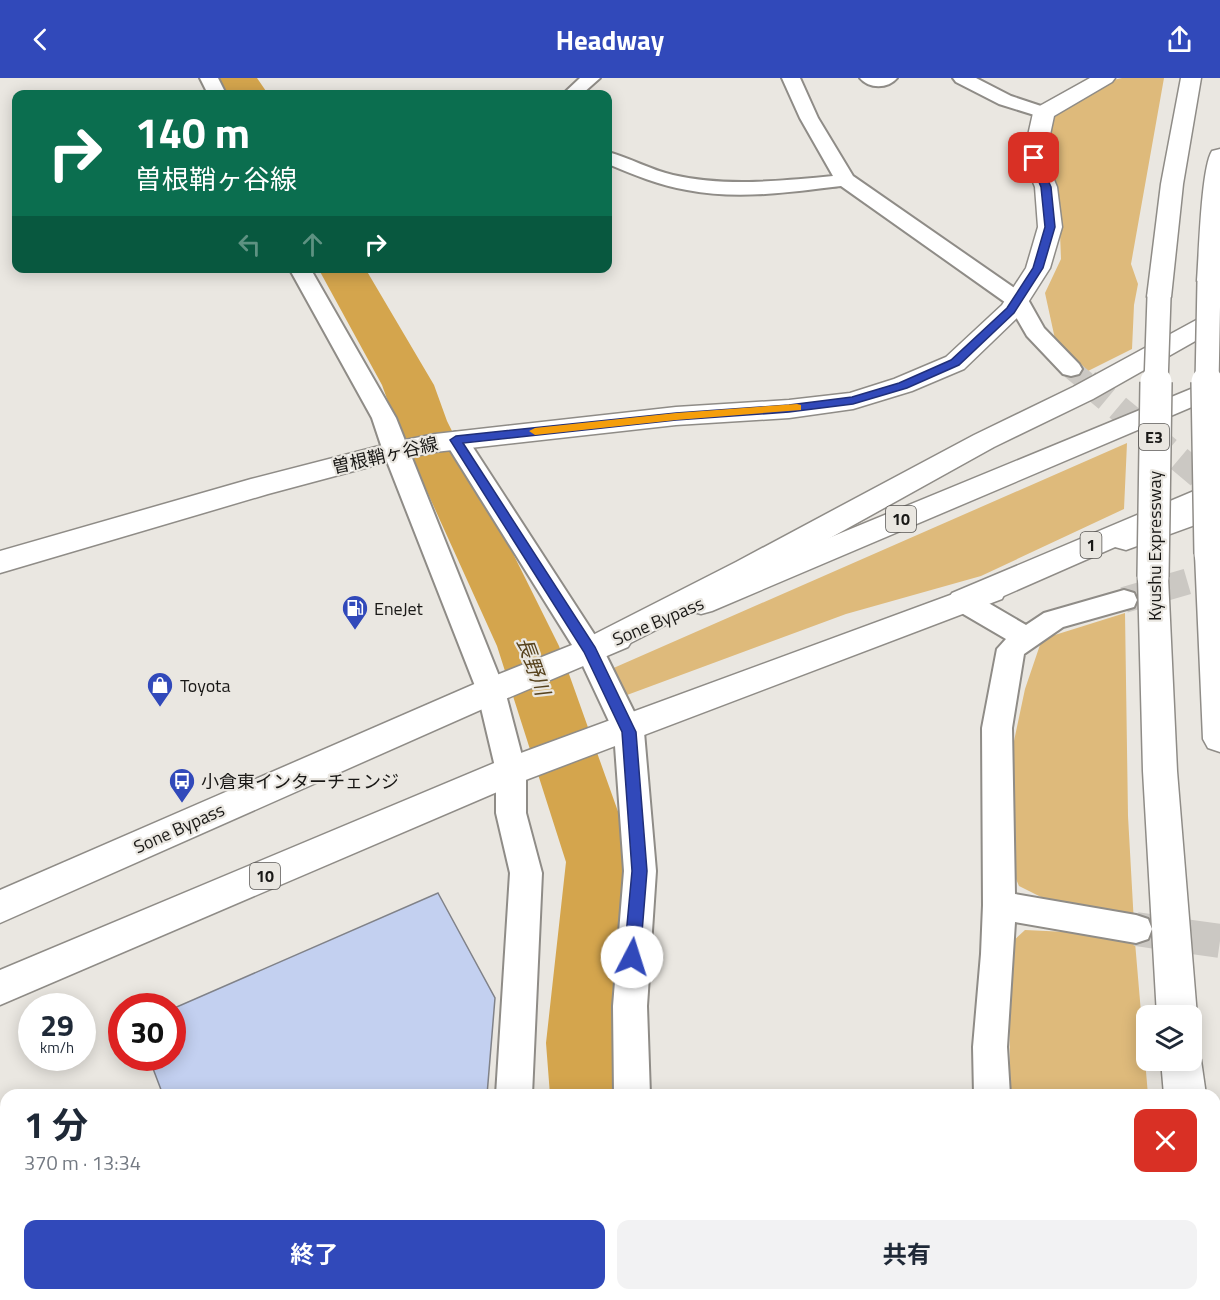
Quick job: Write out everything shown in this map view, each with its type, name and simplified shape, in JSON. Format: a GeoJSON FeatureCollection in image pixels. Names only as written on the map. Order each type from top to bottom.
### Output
{"type":"FeatureCollection","features":[{"type":"Feature","properties":{"kind":"main road"},"geometry":{"type":"LineString","coordinates":[[1044,113],[1105,78]]}},
{"type":"Feature","properties":{"kind":"main road","name":"Kyushu Expressway"},"geometry":{"type":"LineString","coordinates":[[1176,1005],[1160,771],[1153,577],[1154,422],[1159,297],[1172,184],[1189,85]]}},
{"type":"Feature","properties":{"kind":"main road","name":"曽根鞘ヶ谷線"},"geometry":{"type":"LineString","coordinates":[[0,562],[395,450],[456,440],[676,416],[789,409],[853,401],[903,385],[955,363],[1018,301],[1038,268],[1050,227],[1046,187],[1034,158],[1044,113]]}},
{"type":"Feature","properties":{"kind":"main road"},"geometry":{"type":"LineString","coordinates":[[1220,156],[1215,189],[1209,281],[1206,415],[1210,554],[1220,739]]}},
{"type":"Feature","properties":{"kind":"main road"},"geometry":{"type":"LineString","coordinates":[[585,652],[747,570],[984,441],[1083,393],[1220,317]]}},
{"type":"Feature","properties":{"kind":"main road","name":"Sone Bypass"},"geometry":{"type":"LineString","coordinates":[[0,907],[498,688],[1220,385]]}},
{"type":"Feature","properties":{"kind":"main road","name":"1"},"geometry":{"type":"LineString","coordinates":[[963,601],[1220,490]]}},
{"type":"Feature","properties":{"kind":"main road","name":"10"},"geometry":{"type":"LineString","coordinates":[[0,988],[520,767],[619,732],[1220,505]]}},
{"type":"Feature","properties":{"kind":"main road"},"geometry":{"type":"LineString","coordinates":[[1182,1071],[1184,1089]]}},
{"type":"Feature","properties":{"kind":"street"},"geometry":{"type":"LineString","coordinates":[[577,90],[591,78]]}},
{"type":"Feature","properties":{"kind":"street"},"geometry":{"type":"LineString","coordinates":[[791,78],[809,118],[845,180],[1018,301],[1035,331],[1071,369]]}},
{"type":"Feature","properties":{"kind":"street"},"geometry":{"type":"LineString","coordinates":[[869,78],[877,82],[888,78]]}},
{"type":"Feature","properties":{"kind":"street"},"geometry":{"type":"LineString","coordinates":[[962,78],[1005,100],[1044,113]]}},
{"type":"Feature","properties":{"kind":"street"},"geometry":{"type":"LineString","coordinates":[[612,159],[670,181],[720,187],[777,187],[845,180]]}},
{"type":"Feature","properties":{"kind":"street"},"geometry":{"type":"LineString","coordinates":[[302,273],[384,418],[395,450],[498,688],[520,767],[511,813],[525,873],[514,1089]]}},
{"type":"Feature","properties":{"kind":"street"},"geometry":{"type":"LineString","coordinates":[[456,440],[585,652],[619,732],[640,871],[630,1006],[632,1089]]}},
{"type":"Feature","properties":{"kind":"street"},"geometry":{"type":"LineString","coordinates":[[992,1089],[990,1047],[998,954],[999,905],[996,728],[1011,650],[1054,620],[1124,600]]}},
{"type":"Feature","properties":{"kind":"street"},"geometry":{"type":"LineString","coordinates":[[963,601],[1027,638]]}},
{"type":"Feature","properties":{"kind":"street"},"geometry":{"type":"LineString","coordinates":[[999,905],[1136,929]]}},
{"type":"Feature","properties":{"kind":"shaded area"},"geometry":{"type":"Polygon","coordinates":[[[1122,78],[1164,78],[1131,264],[1138,284],[1134,305],[1132,349],[1086,372],[1063,353],[1055,339],[1045,293],[1061,259],[1060,233],[1045,182],[1040,148],[1048,120],[1060,106],[1109,81],[1122,78]]]}},
{"type":"Feature","properties":{"kind":"shaded area"},"geometry":{"type":"Polygon","coordinates":[[[1127,443],[1124,509],[981,576],[846,614],[627,695],[609,670],[1127,443]]]}},
{"type":"Feature","properties":{"kind":"shaded area"},"geometry":{"type":"Polygon","coordinates":[[[1125,613],[1128,816],[1140,1005],[1136,1005],[1136,1071],[1146,1071],[1147,1089],[1010,1089],[1009,952],[1011,943],[1025,930],[1067,932],[1062,901],[1051,902],[1019,886],[1011,867],[1009,811],[1014,741],[1025,689],[1042,639],[1125,613]]]}},
{"type":"Feature","properties":{"kind":"building"},"geometry":{"type":"Polygon","coordinates":[[[438,893],[495,998],[487,1089],[161,1089],[154,1071],[186,1071],[186,1003],[438,893]]]}},
{"type":"Feature","properties":{"kind":"waterway","name":"長野川"},"geometry":{"type":"LineString","coordinates":[[237,78],[245,90]]}},
{"type":"Feature","properties":{"kind":"waterway","name":"長野川"},"geometry":{"type":"LineString","coordinates":[[344,273],[408,385],[421,421],[528,646],[601,862],[584,1043],[588,1089]]}},
{"type":"Feature","properties":{"kind":"tunnel"},"geometry":{"type":"LineString","coordinates":[[1071,369],[1089,384]]}},
{"type":"Feature","properties":{"kind":"tunnel"},"geometry":{"type":"LineString","coordinates":[[1087,382],[1220,493]]}},
{"type":"Feature","properties":{"kind":"tunnel"},"geometry":{"type":"LineString","coordinates":[[1124,600],[1220,572]]}},
{"type":"Feature","properties":{"kind":"tunnel"},"geometry":{"type":"LineString","coordinates":[[1136,929],[1220,941]]}},
{"type":"Feature","properties":{"kind":"slow traffic"},"geometry":{"type":"LineString","coordinates":[[535,431],[676,416],[797,408]]}},
{"type":"Feature","properties":{"kind":"place","name":"EneJet"},"geometry":{"type":"Point","coordinates":[355,631]}},
{"type":"Feature","properties":{"kind":"place","name":"Toyota"},"geometry":{"type":"Point","coordinates":[160,708]}},
{"type":"Feature","properties":{"kind":"place","name":"小倉東インターチェンジ"},"geometry":{"type":"Point","coordinates":[182,804]}},
{"type":"Feature","properties":{"kind":"route"},"geometry":{"type":"LineString","coordinates":[[632,957],[640,871],[629,732],[590,650],[456,440],[676,416],[789,409],[853,401],[903,385],[955,363],[1011,310],[1038,268],[1050,227],[1046,187],[1034,158]]}}]}
